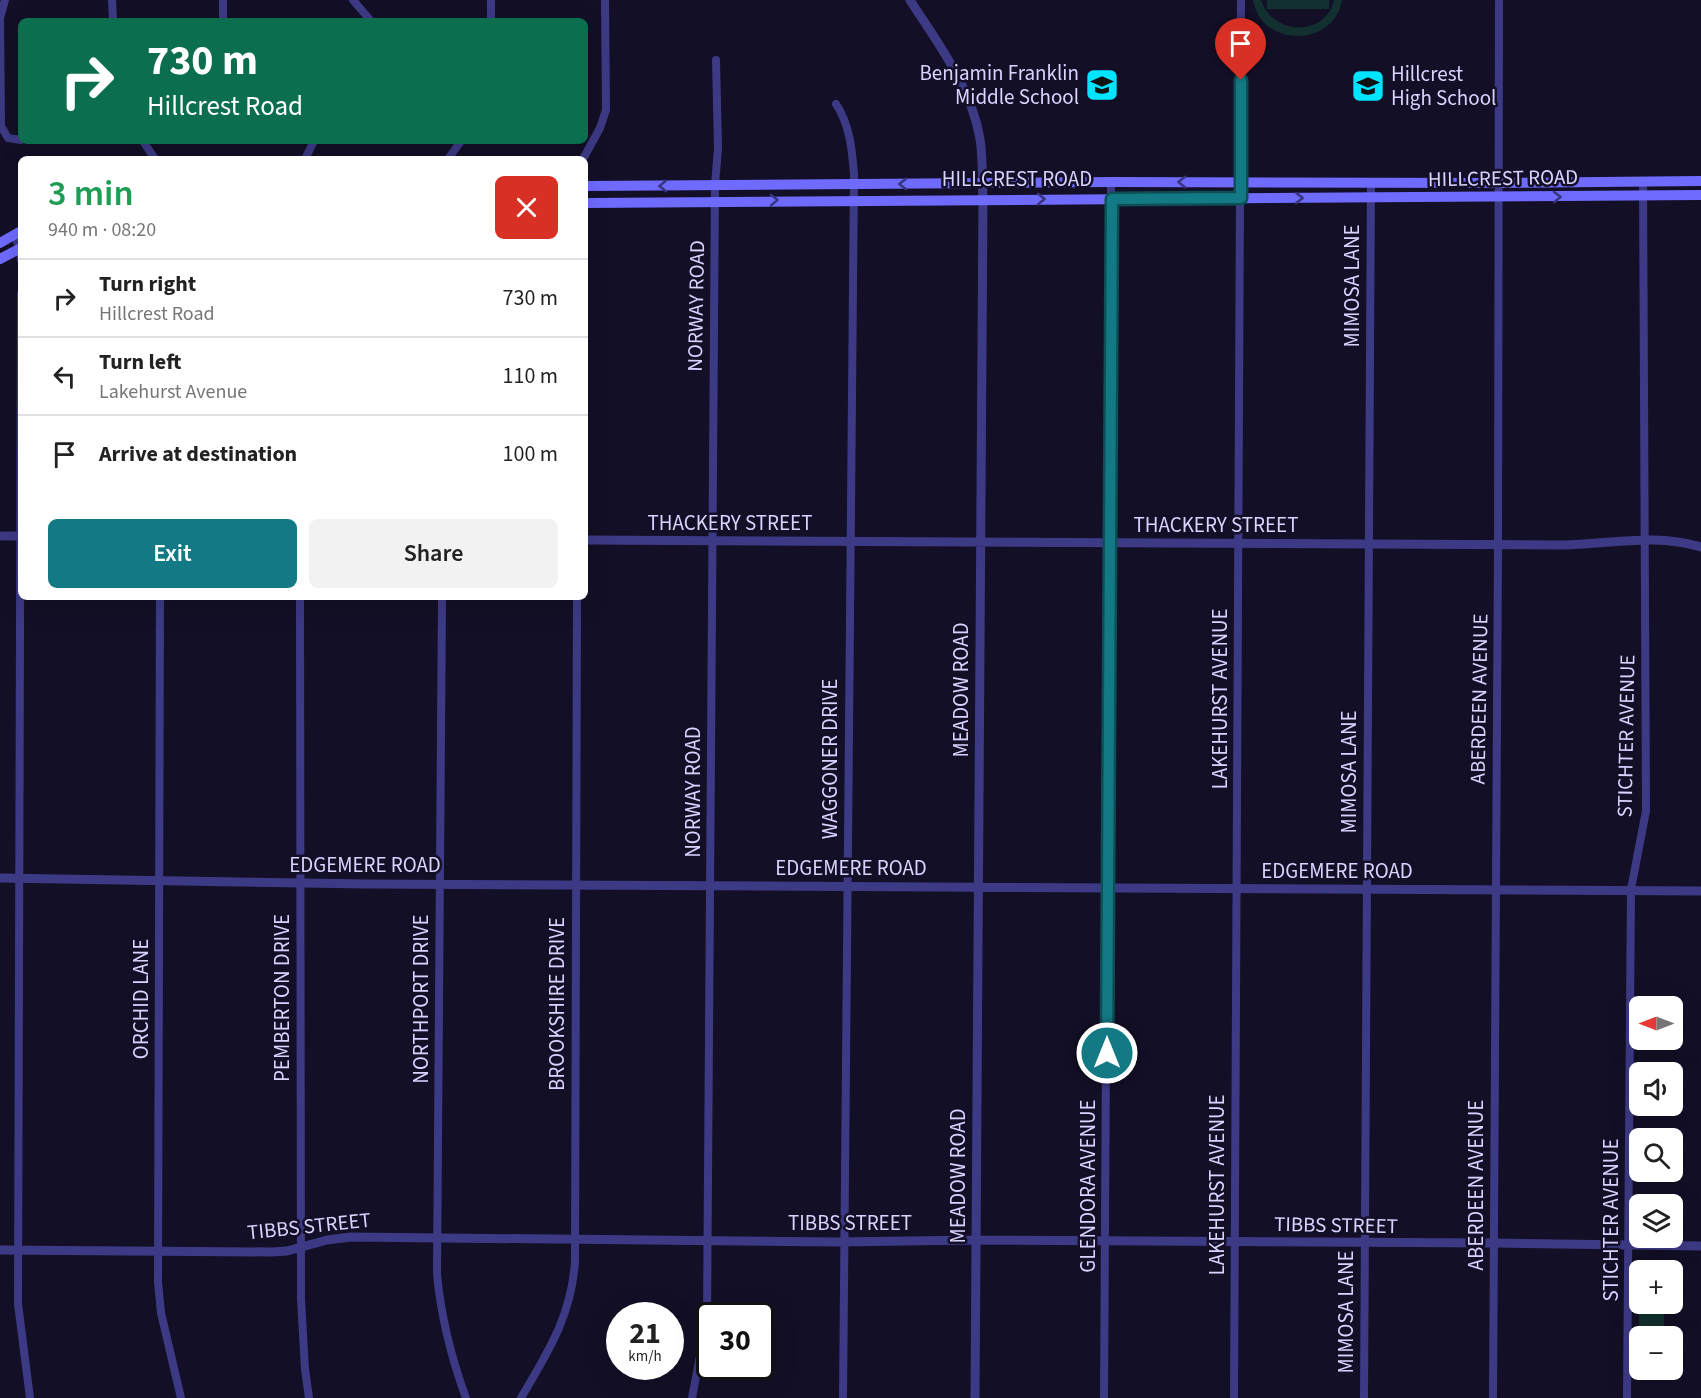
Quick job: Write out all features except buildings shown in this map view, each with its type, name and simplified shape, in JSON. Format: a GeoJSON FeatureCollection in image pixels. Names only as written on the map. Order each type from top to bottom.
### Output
{"type":"FeatureCollection","features":[{"type":"Feature","properties":{"kind":"main road","name":"HILLCREST ROAD"},"geometry":{"type":"LineString","coordinates":[[588,203],[716,201],[982,183],[1701,181]]}},
{"type":"Feature","properties":{"kind":"main road","name":"HILLCREST ROAD"},"geometry":{"type":"LineString","coordinates":[[588,186],[716,185],[983,198],[1371,199],[1701,195]]}},
{"type":"Feature","properties":{"kind":"main road"},"geometry":{"type":"LineString","coordinates":[[0,243],[17,233]]}},
{"type":"Feature","properties":{"kind":"main road"},"geometry":{"type":"LineString","coordinates":[[0,259],[18,253]]}},
{"type":"Feature","properties":{"kind":"street"},"geometry":{"type":"LineString","coordinates":[[5,0],[0,18],[2,126],[8,138],[18,140]]}},
{"type":"Feature","properties":{"kind":"street"},"geometry":{"type":"LineString","coordinates":[[112,0],[113,18]]}},
{"type":"Feature","properties":{"kind":"street"},"geometry":{"type":"LineString","coordinates":[[223,0],[223,18]]}},
{"type":"Feature","properties":{"kind":"street"},"geometry":{"type":"LineString","coordinates":[[353,0],[368,18]]}},
{"type":"Feature","properties":{"kind":"street"},"geometry":{"type":"LineString","coordinates":[[490,0],[491,18]]}},
{"type":"Feature","properties":{"kind":"street"},"geometry":{"type":"LineString","coordinates":[[585,156],[600,128],[606,110],[605,0]]}},
{"type":"Feature","properties":{"kind":"street","name":"MEADOW ROAD"},"geometry":{"type":"LineString","coordinates":[[910,0],[959,77],[977,124],[981,147],[983,198],[975,1398]]}},
{"type":"Feature","properties":{"kind":"street","name":"LAKEHURST AVENUE"},"geometry":{"type":"LineString","coordinates":[[1234,1398],[1241,0]]}},
{"type":"Feature","properties":{"kind":"street","name":"ABERDEEN AVENUE"},"geometry":{"type":"LineString","coordinates":[[1493,1398],[1499,0]]}},
{"type":"Feature","properties":{"kind":"street","name":"NORWAY ROAD"},"geometry":{"type":"LineString","coordinates":[[692,1398],[707,1319],[712,541],[718,148],[716,60]]}},
{"type":"Feature","properties":{"kind":"street","name":"WAGGONER DRIVE"},"geometry":{"type":"LineString","coordinates":[[836,104],[852,144],[854,192],[843,1398]]}},
{"type":"Feature","properties":{"kind":"street","name":"STICHTER AVENUE"},"geometry":{"type":"LineString","coordinates":[[1629,1194],[1631,890],[1646,810],[1643,181]]}},
{"type":"Feature","properties":{"kind":"street","name":"GLENDORA AVENUE"},"geometry":{"type":"LineString","coordinates":[[1104,1398],[1111,182]]}},
{"type":"Feature","properties":{"kind":"street","name":"MIMOSA LANE"},"geometry":{"type":"LineString","coordinates":[[1364,1398],[1371,182]]}},
{"type":"Feature","properties":{"kind":"street"},"geometry":{"type":"LineString","coordinates":[[0,536],[18,536]]}},
{"type":"Feature","properties":{"kind":"street","name":"THACKERY STREET"},"geometry":{"type":"LineString","coordinates":[[588,540],[1586,545],[1645,539],[1672,539],[1701,547]]}},
{"type":"Feature","properties":{"kind":"street"},"geometry":{"type":"LineString","coordinates":[[20,600],[19,1324],[30,1398]]}},
{"type":"Feature","properties":{"kind":"street","name":"ORCHID LANE"},"geometry":{"type":"LineString","coordinates":[[160,600],[160,1313],[181,1398]]}},
{"type":"Feature","properties":{"kind":"street","name":"PEMBERTON DRIVE"},"geometry":{"type":"LineString","coordinates":[[300,600],[301,1245],[303,1334],[309,1398]]}},
{"type":"Feature","properties":{"kind":"street","name":"NORTHPORT DRIVE"},"geometry":{"type":"LineString","coordinates":[[442,600],[437,1274],[441,1309],[452,1358],[466,1398]]}},
{"type":"Feature","properties":{"kind":"street","name":"BROOKSHIRE DRIVE"},"geometry":{"type":"LineString","coordinates":[[520,1398],[551,1348],[570,1299],[574,1278],[577,600]]}},
{"type":"Feature","properties":{"kind":"street","name":"EDGEMERE ROAD"},"geometry":{"type":"LineString","coordinates":[[0,878],[300,883],[1701,891]]}},
{"type":"Feature","properties":{"kind":"street","name":"TIBBS STREET"},"geometry":{"type":"LineString","coordinates":[[0,1250],[272,1252],[287,1251],[301,1245],[351,1237],[1629,1245]]}},
{"type":"Feature","properties":{"kind":"street","name":"STICHTER AVENUE"},"geometry":{"type":"LineString","coordinates":[[1628,1398],[1629,1245]]}},
{"type":"Feature","properties":{"kind":"street","name":"TIBBS STREET"},"geometry":{"type":"LineString","coordinates":[[1683,1246],[1701,1246]]}},
{"type":"Feature","properties":{"kind":"green space"},"geometry":{"type":"Polygon","coordinates":[[[1253,0],[1261,0],[1267,12],[1276,20],[1298,27],[1310,26],[1320,21],[1329,12],[1334,0],[1342,0],[1336,16],[1326,27],[1312,34],[1297,36],[1283,34],[1269,27],[1259,16],[1253,0]]]}},
{"type":"Feature","properties":{"kind":"green space"},"geometry":{"type":"Polygon","coordinates":[[[1267,0],[1329,0],[1329,9],[1267,9],[1267,0]]]}},
{"type":"Feature","properties":{"kind":"green space"},"geometry":{"type":"Polygon","coordinates":[[[1639,1314],[1664,1314],[1664,1326],[1639,1326],[1639,1314]]]}},
{"type":"Feature","properties":{"kind":"place","name":"Benjamin Franklin Middle School"},"geometry":{"type":"Point","coordinates":[1102,85]}},
{"type":"Feature","properties":{"kind":"place","name":"Hillcrest High School"},"geometry":{"type":"Point","coordinates":[1368,86]}},
{"type":"Feature","properties":{"kind":"route"},"geometry":{"type":"LineString","coordinates":[[1107,1053],[1112,199],[1241,198],[1241,80]]}}]}
